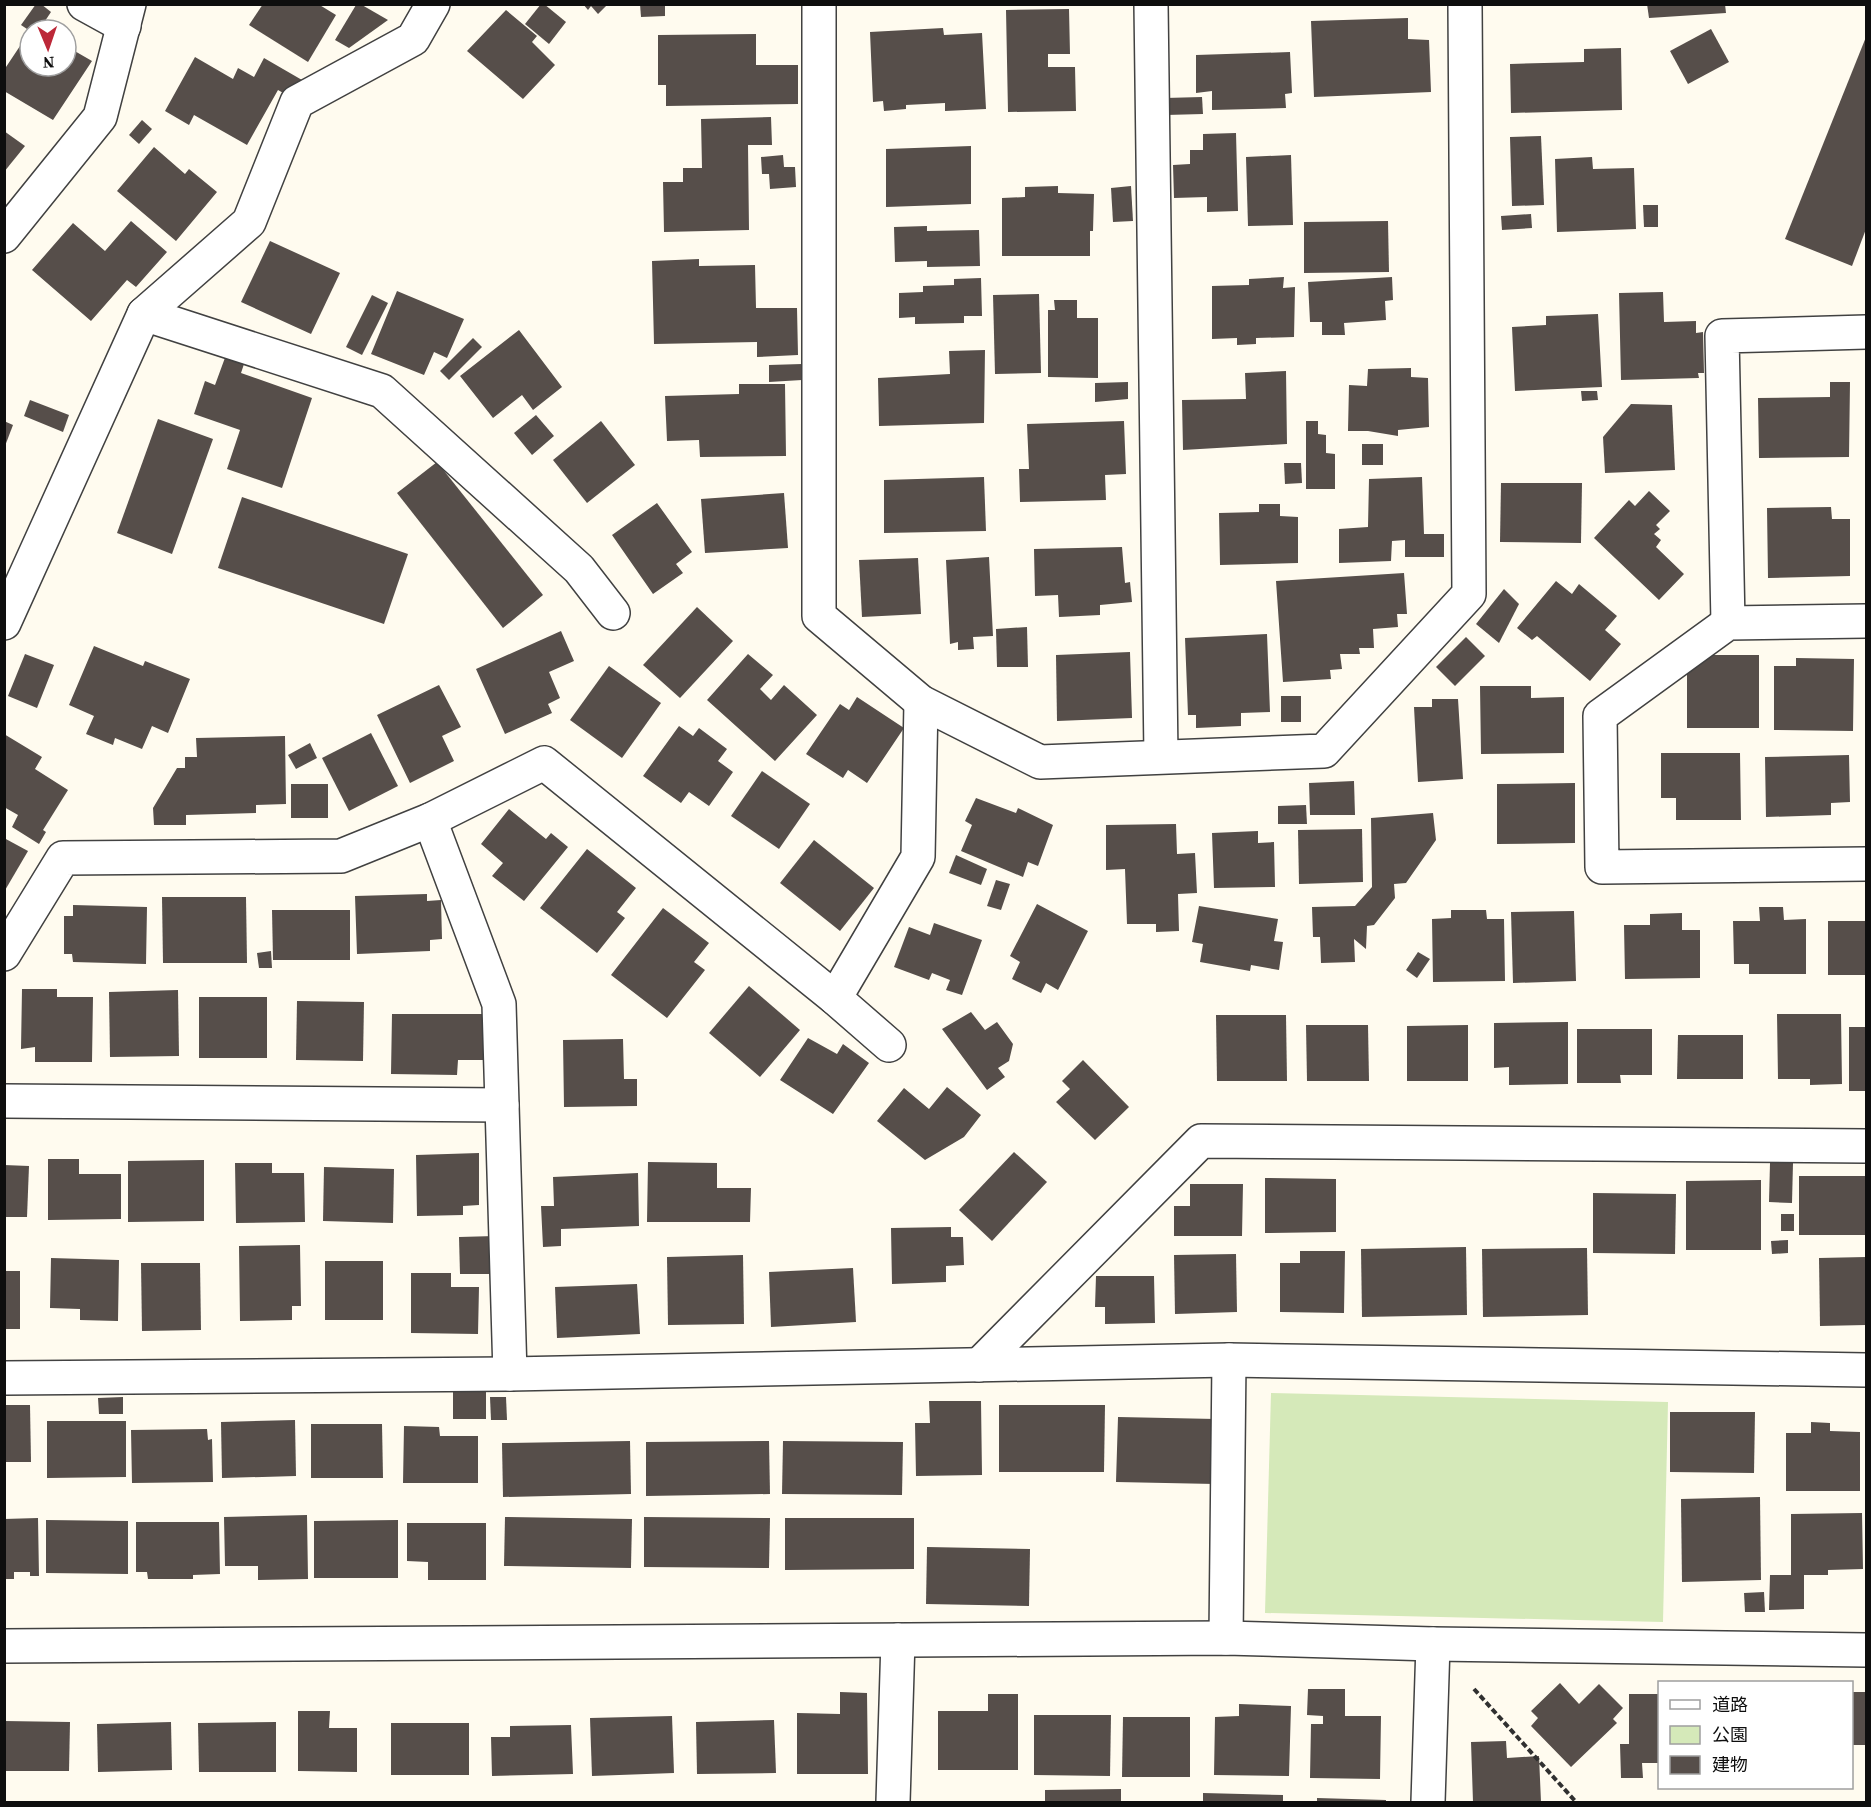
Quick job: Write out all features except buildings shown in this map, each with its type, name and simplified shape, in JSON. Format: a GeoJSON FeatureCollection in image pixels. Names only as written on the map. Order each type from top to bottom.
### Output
{"type":"FeatureCollection","features":[{"type":"Feature","properties":{"kind":"street"},"geometry":{"type":"LineString","coordinates":[[4,236],[100,117],[127,15],[84,4]]}},
{"type":"Feature","properties":{"kind":"street"},"geometry":{"type":"LineString","coordinates":[[4,623],[144,314],[249,222],[297,102],[413,39],[433,4]]}},
{"type":"Feature","properties":{"kind":"street"},"geometry":{"type":"LineString","coordinates":[[819,4],[819,616],[921,702],[1040,762],[1324,751],[1469,594],[1465,4]]}},
{"type":"Feature","properties":{"kind":"street"},"geometry":{"type":"LineString","coordinates":[[1151,4],[1161,756]]}},
{"type":"Feature","properties":{"kind":"street"},"geometry":{"type":"LineString","coordinates":[[144,314],[382,391],[579,569],[613,613]]}},
{"type":"Feature","properties":{"kind":"street"},"geometry":{"type":"LineString","coordinates":[[1728,624],[1722,336],[1866,332]]}},
{"type":"Feature","properties":{"kind":"street"},"geometry":{"type":"LineString","coordinates":[[1866,621],[1728,624],[1600,716],[1602,867],[1866,864]]}},
{"type":"Feature","properties":{"kind":"street"},"geometry":{"type":"LineString","coordinates":[[834,998],[918,857],[921,702]]}},
{"type":"Feature","properties":{"kind":"street"},"geometry":{"type":"LineString","coordinates":[[4,954],[63,858],[341,856],[430,820],[544,763],[889,1045]]}},
{"type":"Feature","properties":{"kind":"street"},"geometry":{"type":"LineString","coordinates":[[430,820],[499,1004],[510,1374]]}},
{"type":"Feature","properties":{"kind":"street"},"geometry":{"type":"LineString","coordinates":[[4,1101],[502,1105]]}},
{"type":"Feature","properties":{"kind":"street"},"geometry":{"type":"LineString","coordinates":[[979,1365],[1201,1141],[1866,1146]]}},
{"type":"Feature","properties":{"kind":"street"},"geometry":{"type":"LineString","coordinates":[[4,1378],[510,1374],[1230,1360],[1866,1370]]}},
{"type":"Feature","properties":{"kind":"street"},"geometry":{"type":"LineString","coordinates":[[1226,1638],[1230,1360]]}},
{"type":"Feature","properties":{"kind":"street"},"geometry":{"type":"LineString","coordinates":[[4,1646],[1226,1638],[1433,1644],[1866,1650]]}},
{"type":"Feature","properties":{"kind":"street"},"geometry":{"type":"LineString","coordinates":[[893,1803],[898,1640]]}},
{"type":"Feature","properties":{"kind":"street"},"geometry":{"type":"LineString","coordinates":[[1428,1803],[1433,1644]]}},
{"type":"Feature","properties":{"kind":"path"},"geometry":{"type":"LineString","coordinates":[[1433,1644],[1576,1803]]}},
{"type":"Feature","properties":{"kind":"green space"},"geometry":{"type":"Polygon","coordinates":[[[1271,1393],[1668,1402],[1663,1622],[1265,1613],[1271,1393]]]}}]}
